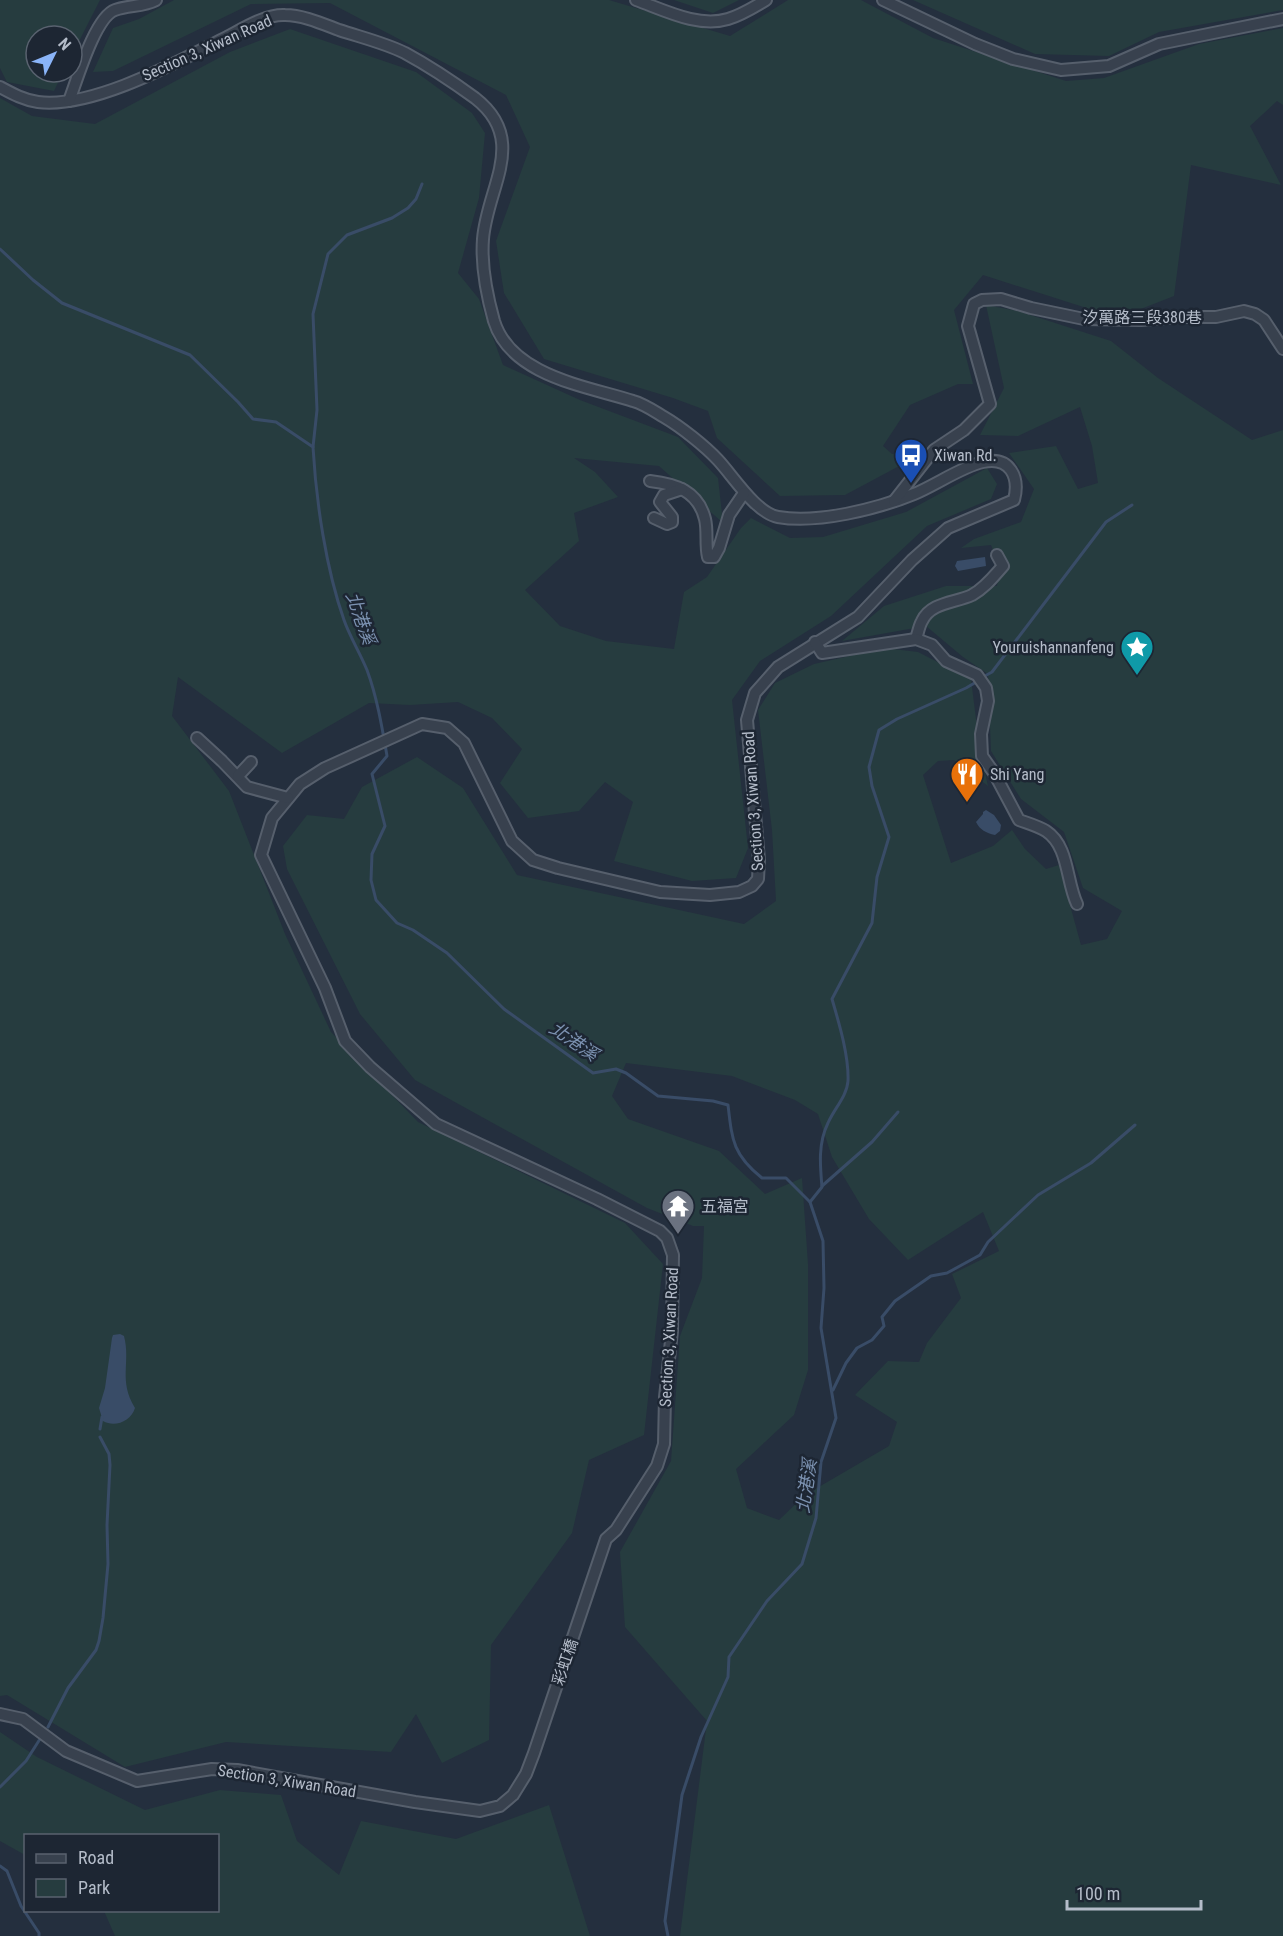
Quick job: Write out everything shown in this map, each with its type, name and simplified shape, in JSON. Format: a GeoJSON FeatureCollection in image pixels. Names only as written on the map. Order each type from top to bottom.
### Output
{"type":"FeatureCollection","features":[{"type":"Feature","properties":{"kind":"street"},"geometry":{"type":"LineString","coordinates":[[69,100],[92,38],[106,17],[113,10],[156,0]]}},
{"type":"Feature","properties":{"kind":"street"},"geometry":{"type":"LineString","coordinates":[[636,0],[695,20],[711,22],[739,15],[766,0]]}},
{"type":"Feature","properties":{"kind":"street"},"geometry":{"type":"LineString","coordinates":[[883,0],[1003,56],[1061,70],[1109,66],[1159,44],[1283,19]]}},
{"type":"Feature","properties":{"kind":"street","name":"Section 3, Xiwan Road"},"geometry":{"type":"LineString","coordinates":[[0,87],[19,98],[41,102],[69,100],[118,88],[171,65],[257,22],[284,15],[317,22],[402,52],[477,100],[494,116],[503,136],[501,161],[483,238],[484,275],[495,325],[510,349],[529,366],[595,390],[637,402],[668,419],[716,458],[744,493],[773,516],[803,519],[838,516],[913,495],[984,461],[1002,463],[1014,472],[1017,482],[1014,500],[948,528],[912,560],[858,617],[778,667],[756,693],[747,720],[758,879],[752,886],[739,892],[710,895],[660,892],[533,860],[512,841],[464,743],[447,728],[422,724],[326,768],[300,784],[272,818],[261,855],[325,988],[345,1041],[370,1067],[436,1124],[597,1199],[660,1231],[667,1239],[673,1255],[673,1287],[664,1444],[657,1466],[616,1530]]}},
{"type":"Feature","properties":{"kind":"street","name":"汐萬路三段380巷"},"geometry":{"type":"LineString","coordinates":[[894,501],[934,450],[964,430],[990,404],[968,326],[974,304],[982,300],[1001,299],[1084,319],[1142,320],[1216,317],[1244,311],[1264,320],[1283,348]]}},
{"type":"Feature","properties":{"kind":"street"},"geometry":{"type":"LineString","coordinates":[[650,481],[673,484],[692,496],[706,519],[708,557],[714,557],[729,515],[744,493]]}},
{"type":"Feature","properties":{"kind":"street"},"geometry":{"type":"LineString","coordinates":[[654,518],[667,524],[672,522],[672,517],[660,502],[664,495],[682,489]]}},
{"type":"Feature","properties":{"kind":"street"},"geometry":{"type":"LineString","coordinates":[[916,639],[922,620],[928,612],[972,594],[986,585],[1003,566],[997,555]]}},
{"type":"Feature","properties":{"kind":"street"},"geometry":{"type":"LineString","coordinates":[[815,642],[822,653],[916,639],[932,645],[945,661],[977,675],[986,688],[988,701],[981,734],[982,756],[994,773],[1019,820],[1047,831],[1064,854],[1071,892],[1077,904]]}},
{"type":"Feature","properties":{"kind":"street"},"geometry":{"type":"LineString","coordinates":[[197,738],[238,776],[246,787],[288,798]]}},
{"type":"Feature","properties":{"kind":"street"},"geometry":{"type":"LineString","coordinates":[[238,776],[251,762]]}},
{"type":"Feature","properties":{"kind":"street","name":"彩虹橋"},"geometry":{"type":"LineString","coordinates":[[513,1795],[526,1774],[534,1753],[606,1539],[616,1530]]}},
{"type":"Feature","properties":{"kind":"street","name":"Section 3, Xiwan Road"},"geometry":{"type":"LineString","coordinates":[[0,1714],[23,1719],[66,1751],[137,1781],[212,1769],[237,1770],[415,1802],[480,1811],[500,1806],[513,1795]]}},
{"type":"Feature","properties":{"kind":"green space"},"geometry":{"type":"Polygon","coordinates":[[[0,0],[100,0],[84,31],[84,24],[24,24],[24,84],[57,84],[54,91],[7,82],[0,68],[0,0]]]}},
{"type":"Feature","properties":{"kind":"green space"},"geometry":{"type":"Polygon","coordinates":[[[174,0],[609,0],[730,36],[788,0],[861,0],[933,38],[1066,81],[1104,78],[1199,44],[1283,28],[1283,105],[1277,101],[1250,126],[1281,185],[1191,165],[1174,296],[1118,318],[983,275],[954,310],[973,384],[958,384],[910,405],[883,446],[892,454],[931,449],[845,495],[780,496],[717,438],[708,411],[673,398],[544,359],[504,293],[496,241],[530,147],[506,95],[330,3],[251,4],[113,71],[93,72],[113,28],[139,19],[174,0]]]}},
{"type":"Feature","properties":{"kind":"green space"},"geometry":{"type":"Polygon","coordinates":[[[674,0],[739,0],[713,13],[674,0]]]}},
{"type":"Feature","properties":{"kind":"green space"},"geometry":{"type":"Polygon","coordinates":[[[913,0],[1283,0],[1283,10],[1159,32],[1109,56],[1035,54],[913,0]]]}},
{"type":"Feature","properties":{"kind":"green space"},"geometry":{"type":"Polygon","coordinates":[[[290,29],[416,72],[472,113],[485,133],[479,198],[458,273],[479,299],[503,365],[580,400],[678,437],[718,478],[723,523],[659,466],[574,458],[595,472],[618,497],[574,513],[579,541],[525,590],[560,626],[606,641],[674,649],[684,592],[707,577],[741,528],[751,518],[790,538],[823,537],[906,512],[987,468],[997,484],[991,499],[927,526],[831,616],[760,661],[732,700],[748,848],[736,878],[692,881],[614,861],[633,802],[605,782],[579,811],[528,818],[500,783],[522,749],[492,718],[458,702],[410,705],[369,703],[282,753],[178,677],[172,716],[229,791],[285,934],[331,1032],[418,1122],[625,1223],[663,1264],[644,1435],[589,1460],[572,1533],[491,1645],[489,1740],[442,1763],[416,1714],[391,1752],[226,1742],[125,1767],[7,1695],[0,1696],[0,98],[32,116],[95,124],[230,52],[290,29]]]}},
{"type":"Feature","properties":{"kind":"green space"},"geometry":{"type":"Polygon","coordinates":[[[986,305],[1018,311],[1111,341],[1158,378],[1252,440],[1283,430],[1283,1936],[680,1936],[707,1721],[625,1627],[620,1552],[671,1461],[680,1336],[702,1278],[704,1226],[693,1226],[647,1208],[415,1080],[360,1014],[287,869],[283,846],[307,815],[344,819],[362,787],[417,757],[463,788],[517,875],[744,924],[776,901],[772,830],[758,710],[775,683],[814,664],[885,648],[918,652],[971,679],[980,751],[988,786],[954,760],[938,761],[923,775],[951,863],[993,846],[1012,830],[1025,849],[1046,869],[1059,865],[1081,945],[1107,939],[1122,911],[1083,888],[1064,832],[1021,799],[991,751],[988,674],[963,657],[926,626],[842,641],[884,606],[946,586],[997,586],[1000,568],[991,545],[961,548],[974,539],[1021,522],[1034,489],[1009,453],[1056,446],[1078,489],[1098,483],[1092,446],[1080,407],[1018,436],[980,435],[1004,388],[986,305]],[[626,1063],[612,1096],[628,1119],[719,1151],[765,1194],[802,1178],[808,1264],[808,1370],[794,1415],[736,1469],[747,1508],[779,1520],[805,1495],[889,1446],[897,1422],[855,1395],[888,1361],[919,1362],[927,1343],[961,1298],[952,1274],[999,1251],[983,1212],[908,1260],[869,1219],[832,1157],[818,1114],[795,1100],[732,1076],[626,1063]]]}},
{"type":"Feature","properties":{"kind":"green space"},"geometry":{"type":"Polygon","coordinates":[[[0,1732],[37,1757],[145,1810],[220,1790],[281,1795],[297,1841],[339,1875],[361,1821],[456,1839],[549,1805],[590,1936],[115,1936],[104,1912],[219,1912],[219,1834],[24,1834],[24,1854],[0,1841],[0,1732]]]}},
{"type":"Feature","properties":{"kind":"water"},"geometry":{"type":"Polygon","coordinates":[[[985,557],[986,566],[958,571],[955,566],[957,561],[985,557]]]}},
{"type":"Feature","properties":{"kind":"water"},"geometry":{"type":"Polygon","coordinates":[[[986,810],[994,815],[1001,825],[1000,831],[995,835],[984,831],[976,822],[986,810]]]}},
{"type":"Feature","properties":{"kind":"water"},"geometry":{"type":"Polygon","coordinates":[[[113,1335],[124,1336],[126,1346],[127,1389],[135,1408],[126,1420],[112,1424],[103,1421],[99,1408],[105,1388],[112,1338],[113,1335]]]}},
{"type":"Feature","properties":{"kind":"waterway"},"geometry":{"type":"LineString","coordinates":[[313,447],[317,410],[313,314],[328,254],[347,235],[392,218],[408,208],[416,199],[422,184]]}},
{"type":"Feature","properties":{"kind":"waterway","name":"北港溪"},"geometry":{"type":"LineString","coordinates":[[0,249],[62,303],[190,355],[253,419],[276,422],[313,447],[319,512],[332,579],[349,633],[371,680],[387,756],[372,774],[385,826],[372,854],[371,880],[376,900],[397,923],[413,930],[447,953],[504,1009],[593,1073],[616,1069],[626,1073],[658,1096],[713,1101],[728,1105],[733,1137],[745,1162],[762,1178],[786,1178],[810,1202],[823,1241],[824,1288],[821,1328],[836,1418],[821,1462],[816,1518],[802,1564],[767,1601],[729,1657],[728,1677],[701,1737],[682,1795],[665,1921],[668,1936]]}},
{"type":"Feature","properties":{"kind":"waterway"},"geometry":{"type":"LineString","coordinates":[[983,677],[992,672],[1106,522],[1132,505]]}},
{"type":"Feature","properties":{"kind":"waterway"},"geometry":{"type":"LineString","coordinates":[[810,1202],[822,1187],[820,1154],[825,1131],[845,1092],[848,1081],[845,1050],[832,999],[872,923],[877,877],[889,837],[872,786],[869,767],[879,730],[897,719],[978,681]]}},
{"type":"Feature","properties":{"kind":"waterway"},"geometry":{"type":"LineString","coordinates":[[822,1186],[872,1142],[898,1112]]}},
{"type":"Feature","properties":{"kind":"waterway"},"geometry":{"type":"LineString","coordinates":[[833,1390],[846,1363],[857,1348],[872,1340],[884,1326],[882,1317],[895,1301],[931,1276],[947,1273],[980,1255],[988,1242],[1038,1195],[1091,1163],[1135,1125]]}},
{"type":"Feature","properties":{"kind":"waterway"},"geometry":{"type":"LineString","coordinates":[[100,1429],[102,1417]]}},
{"type":"Feature","properties":{"kind":"waterway"},"geometry":{"type":"LineString","coordinates":[[48,1727],[68,1688],[96,1650],[99,1641],[108,1564],[110,1465],[109,1454],[100,1437]]}},
{"type":"Feature","properties":{"kind":"waterway"},"geometry":{"type":"LineString","coordinates":[[0,1787],[26,1761],[40,1739]]}},
{"type":"Feature","properties":{"kind":"waterway"},"geometry":{"type":"LineString","coordinates":[[0,1866],[7,1871],[24,1910]]}},
{"type":"Feature","properties":{"kind":"waterway"},"geometry":{"type":"LineString","coordinates":[[25,1912],[39,1936]]}},
{"type":"Feature","properties":{"kind":"place","name":"Xiwan Rd."},"geometry":{"type":"Point","coordinates":[911,484]}},
{"type":"Feature","properties":{"kind":"place","name":"Youruishannanfeng"},"geometry":{"type":"Point","coordinates":[1137,676]}},
{"type":"Feature","properties":{"kind":"place","name":"Shi Yang"},"geometry":{"type":"Point","coordinates":[967,803]}},
{"type":"Feature","properties":{"kind":"place","name":"五福宮"},"geometry":{"type":"Point","coordinates":[678,1235]}}]}
